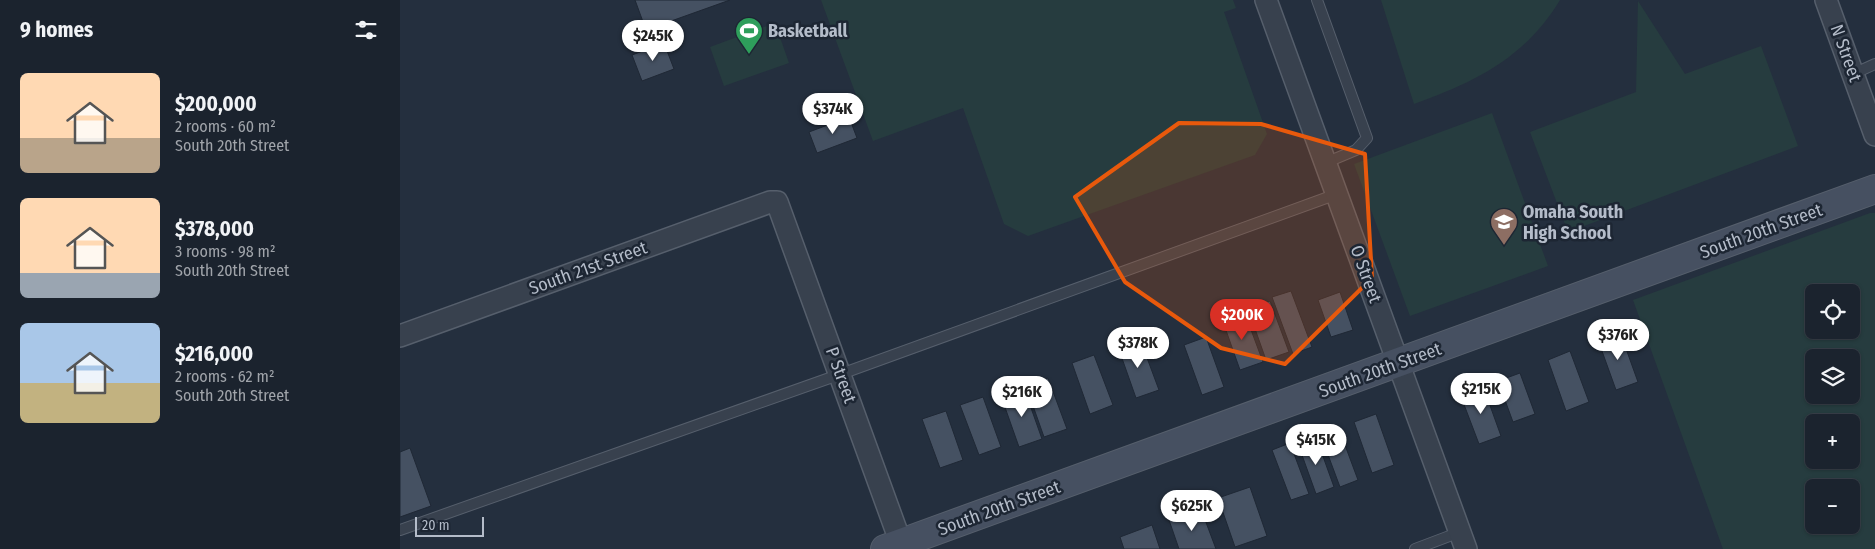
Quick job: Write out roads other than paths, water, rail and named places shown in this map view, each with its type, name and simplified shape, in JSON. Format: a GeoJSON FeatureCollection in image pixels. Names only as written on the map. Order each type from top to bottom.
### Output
{"type":"FeatureCollection","features":[{"type":"Feature","properties":{"kind":"street","name":"O Street"},"geometry":{"type":"LineString","coordinates":[[1266,0],[1463,541]]}},
{"type":"Feature","properties":{"kind":"street","name":"N Street"},"geometry":{"type":"LineString","coordinates":[[1826,0],[1875,135]]}},
{"type":"Feature","properties":{"kind":"street","name":"South 20th Street"},"geometry":{"type":"LineString","coordinates":[[896,547],[1875,189]]}},
{"type":"Feature","properties":{"kind":"street","name":"South 21st Street"},"geometry":{"type":"LineString","coordinates":[[400,336],[770,202],[777,202]]}},
{"type":"Feature","properties":{"kind":"street","name":"P Street"},"geometry":{"type":"LineString","coordinates":[[777,202],[840,374],[896,547]]}},
{"type":"Feature","properties":{"kind":"lane"},"geometry":{"type":"LineString","coordinates":[[1317,0],[1367,138],[1356,150],[1326,163]]}},
{"type":"Feature","properties":{"kind":"lane"},"geometry":{"type":"LineString","coordinates":[[1853,74],[1875,64]]}},
{"type":"Feature","properties":{"kind":"lane"},"geometry":{"type":"LineString","coordinates":[[400,530],[840,374],[1337,194]]}},
{"type":"Feature","properties":{"kind":"lane"},"geometry":{"type":"LineString","coordinates":[[1415,549],[1463,541]]}},
{"type":"Feature","properties":{"kind":"place","name":"Basketball"},"geometry":{"type":"Point","coordinates":[749,55]}},
{"type":"Feature","properties":{"kind":"place","name":"Omaha South High School"},"geometry":{"type":"Point","coordinates":[1504,246]}}]}
